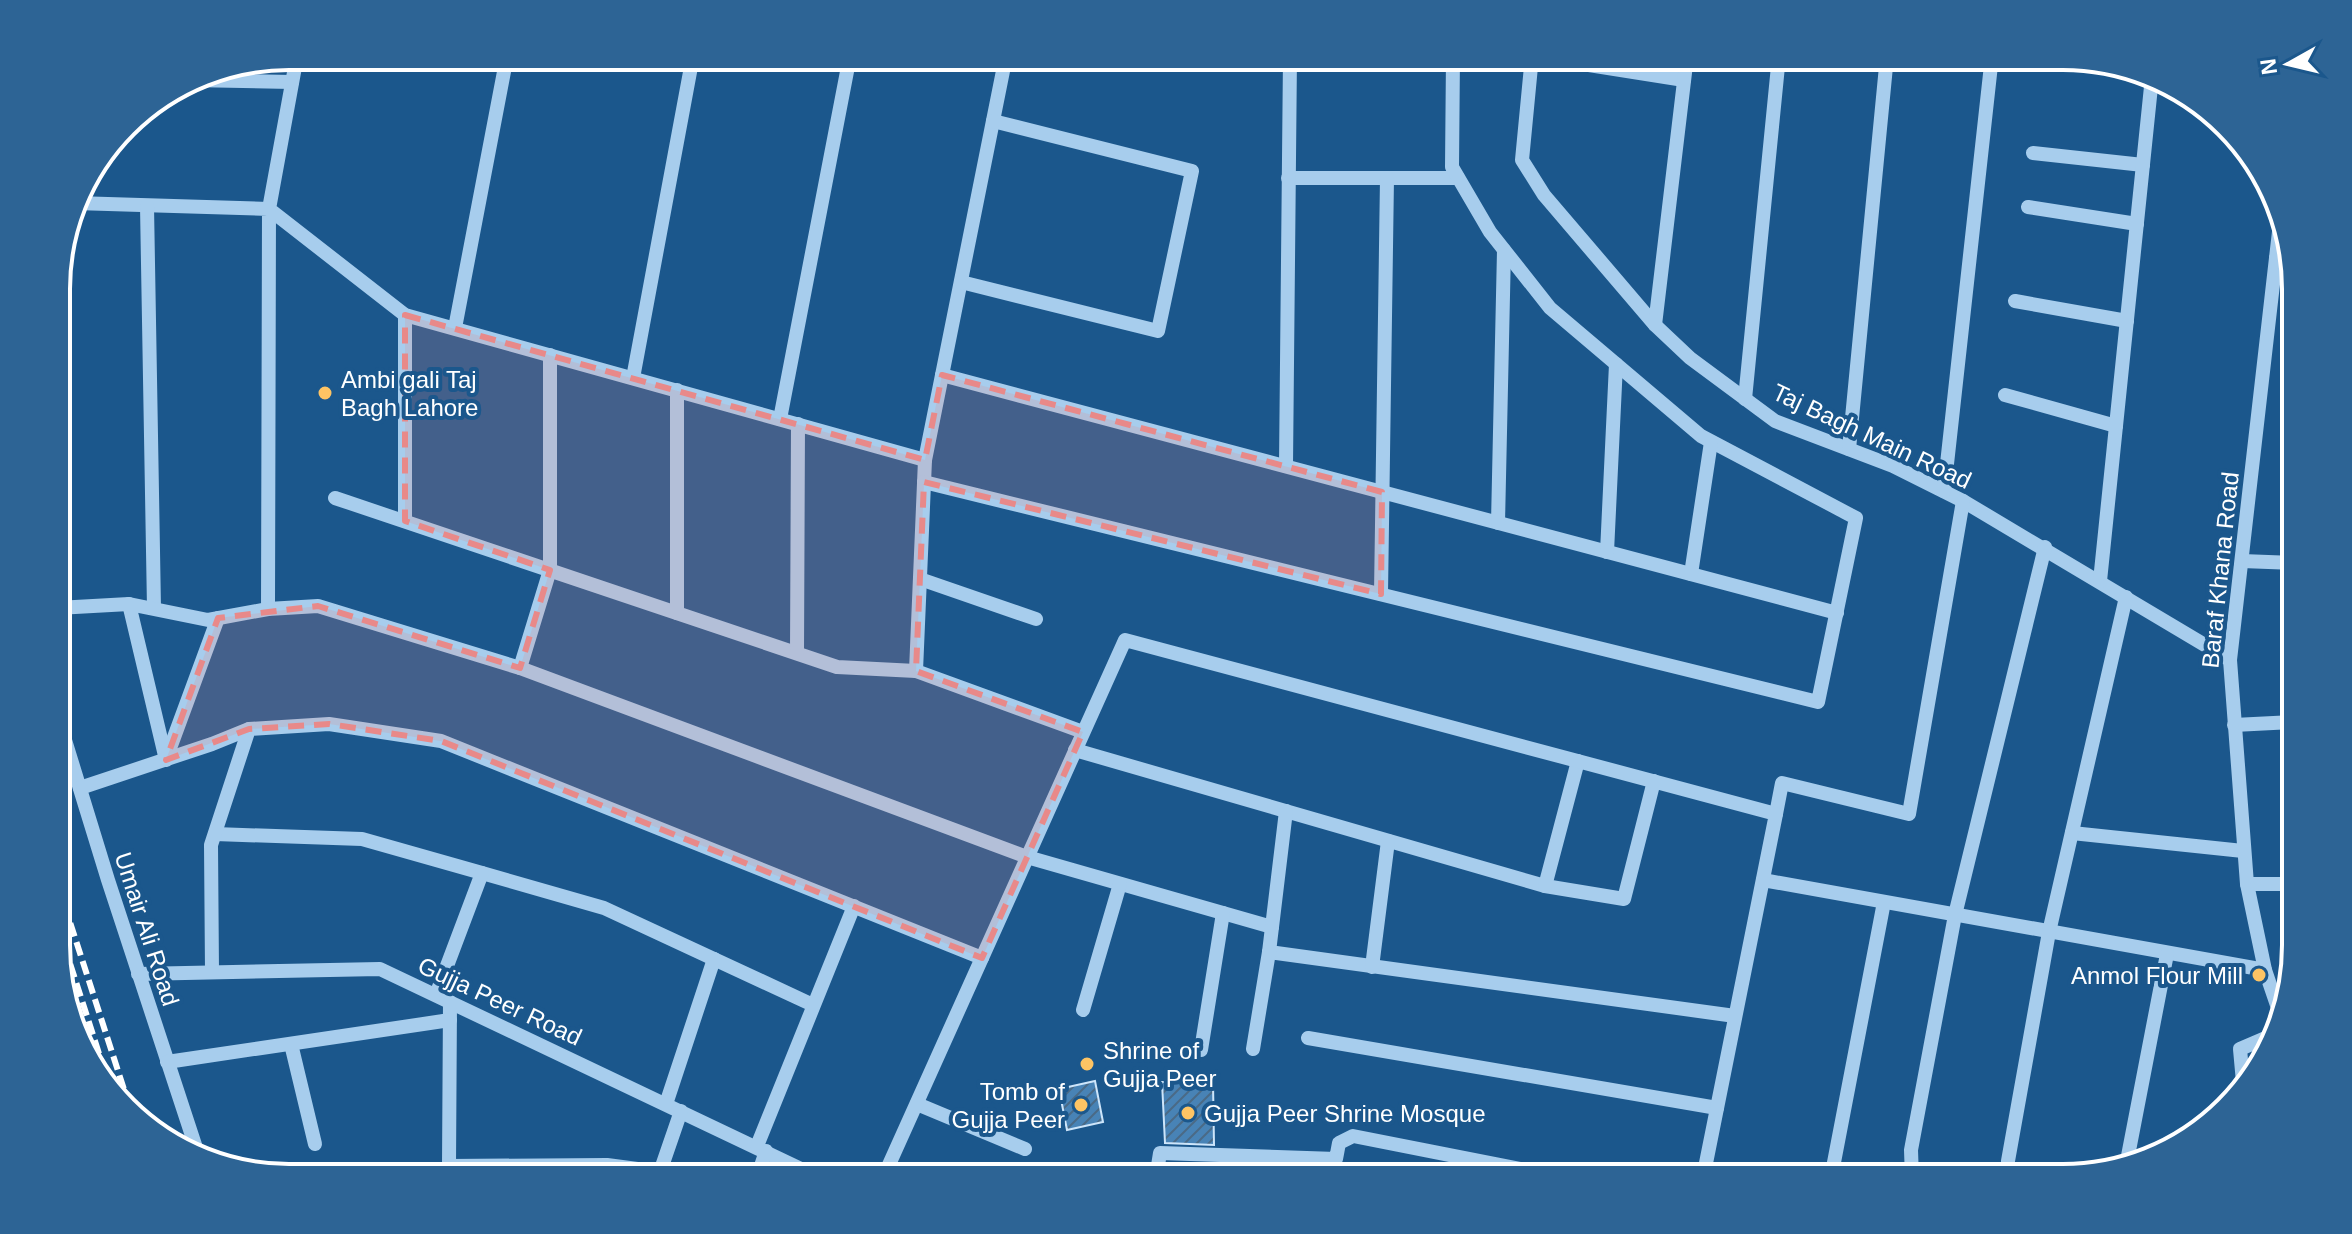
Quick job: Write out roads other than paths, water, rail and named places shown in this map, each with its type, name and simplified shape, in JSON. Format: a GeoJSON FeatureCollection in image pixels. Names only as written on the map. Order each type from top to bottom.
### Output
{"type":"FeatureCollection","features":[{"type":"Feature","properties":{"kind":"street"},"geometry":{"type":"LineString","coordinates":[[268,609],[269,209],[294,70]]}},
{"type":"Feature","properties":{"kind":"street"},"geometry":{"type":"LineString","coordinates":[[455,328],[504,70]]}},
{"type":"Feature","properties":{"kind":"street"},"geometry":{"type":"LineString","coordinates":[[633,378],[690,70]]}},
{"type":"Feature","properties":{"kind":"street"},"geometry":{"type":"LineString","coordinates":[[780,419],[847,70]]}},
{"type":"Feature","properties":{"kind":"street"},"geometry":{"type":"LineString","coordinates":[[916,671],[925,460],[1003,70]]}},
{"type":"Feature","properties":{"kind":"street"},"geometry":{"type":"LineString","coordinates":[[1286,466],[1290,70]]}},
{"type":"Feature","properties":{"kind":"street"},"geometry":{"type":"LineString","coordinates":[[924,482],[1818,702],[1856,518],[1701,436],[1550,308],[1490,232],[1452,167],[1453,70]]}},
{"type":"Feature","properties":{"kind":"street","name":"Taj Bagh Main Road"},"geometry":{"type":"LineString","coordinates":[[1531,70],[1522,160],[1544,195],[1655,325],[1690,358],[1775,421],[1849,449],[1944,491],[2045,547],[2230,660]]}},
{"type":"Feature","properties":{"kind":"street"},"geometry":{"type":"LineString","coordinates":[[1621,70],[1684,80]]}},
{"type":"Feature","properties":{"kind":"street"},"geometry":{"type":"LineString","coordinates":[[1655,325],[1685,70]]}},
{"type":"Feature","properties":{"kind":"street"},"geometry":{"type":"LineString","coordinates":[[1745,399],[1778,70]]}},
{"type":"Feature","properties":{"kind":"street"},"geometry":{"type":"LineString","coordinates":[[1849,449],[1886,70]]}},
{"type":"Feature","properties":{"kind":"street"},"geometry":{"type":"LineString","coordinates":[[1944,491],[1990,70]]}},
{"type":"Feature","properties":{"kind":"street"},"geometry":{"type":"LineString","coordinates":[[222,81],[292,82]]}},
{"type":"Feature","properties":{"kind":"street"},"geometry":{"type":"LineString","coordinates":[[2100,581],[2151,89]]}},
{"type":"Feature","properties":{"kind":"street"},"geometry":{"type":"LineString","coordinates":[[961,282],[1158,331],[1192,171],[993,121]]}},
{"type":"Feature","properties":{"kind":"street"},"geometry":{"type":"LineString","coordinates":[[2033,153],[2143,165]]}},
{"type":"Feature","properties":{"kind":"street"},"geometry":{"type":"LineString","coordinates":[[1288,178],[1458,178]]}},
{"type":"Feature","properties":{"kind":"street"},"geometry":{"type":"LineString","coordinates":[[1381,594],[1387,178]]}},
{"type":"Feature","properties":{"kind":"street"},"geometry":{"type":"LineString","coordinates":[[88,204],[269,209],[405,315],[925,460]]}},
{"type":"Feature","properties":{"kind":"street"},"geometry":{"type":"LineString","coordinates":[[147,206],[154,608]]}},
{"type":"Feature","properties":{"kind":"street"},"geometry":{"type":"LineString","coordinates":[[2028,207],[2137,224]]}},
{"type":"Feature","properties":{"kind":"street","name":"Baraf Khana Road"},"geometry":{"type":"LineString","coordinates":[[2275,999],[2265,970],[2247,884],[2230,660],[2277,246]]}},
{"type":"Feature","properties":{"kind":"street"},"geometry":{"type":"LineString","coordinates":[[1498,523],[1504,250]]}},
{"type":"Feature","properties":{"kind":"street"},"geometry":{"type":"LineString","coordinates":[[2015,301],[2127,321]]}},
{"type":"Feature","properties":{"kind":"street"},"geometry":{"type":"LineString","coordinates":[[405,315],[405,521]]}},
{"type":"Feature","properties":{"kind":"street"},"geometry":{"type":"LineString","coordinates":[[520,668],[550,570],[550,355]]}},
{"type":"Feature","properties":{"kind":"street"},"geometry":{"type":"LineString","coordinates":[[1607,552],[1616,364]]}},
{"type":"Feature","properties":{"kind":"street"},"geometry":{"type":"LineString","coordinates":[[942,375],[1837,613]]}},
{"type":"Feature","properties":{"kind":"street"},"geometry":{"type":"LineString","coordinates":[[677,390],[677,613]]}},
{"type":"Feature","properties":{"kind":"street"},"geometry":{"type":"LineString","coordinates":[[2005,395],[2116,426]]}},
{"type":"Feature","properties":{"kind":"street"},"geometry":{"type":"LineString","coordinates":[[797,653],[798,424]]}},
{"type":"Feature","properties":{"kind":"street"},"geometry":{"type":"LineString","coordinates":[[1691,574],[1711,442]]}},
{"type":"Feature","properties":{"kind":"street"},"geometry":{"type":"LineString","coordinates":[[335,498],[837,667],[916,671],[1083,732]]}},
{"type":"Feature","properties":{"kind":"street"},"geometry":{"type":"LineString","coordinates":[[1706,1164],[1782,783],[1909,814],[1963,501]]}},
{"type":"Feature","properties":{"kind":"street"},"geometry":{"type":"LineString","coordinates":[[1912,1164],[1911,1150],[1955,915],[2045,547]]}},
{"type":"Feature","properties":{"kind":"street"},"geometry":{"type":"LineString","coordinates":[[2242,561],[2282,563]]}},
{"type":"Feature","properties":{"kind":"street"},"geometry":{"type":"LineString","coordinates":[[920,579],[1036,619]]}},
{"type":"Feature","properties":{"kind":"street"},"geometry":{"type":"LineString","coordinates":[[2008,1164],[2049,932],[2126,597]]}},
{"type":"Feature","properties":{"kind":"street"},"geometry":{"type":"LineString","coordinates":[[129,604],[166,760]]}},
{"type":"Feature","properties":{"kind":"street"},"geometry":{"type":"LineString","coordinates":[[70,607],[129,604],[208,620],[268,609],[318,606],[520,668],[1027,857],[1272,927]]}},
{"type":"Feature","properties":{"kind":"street"},"geometry":{"type":"LineString","coordinates":[[166,760],[218,618]]}},
{"type":"Feature","properties":{"kind":"street"},"geometry":{"type":"LineString","coordinates":[[889,1164],[1125,640],[1776,814]]}},
{"type":"Feature","properties":{"kind":"street"},"geometry":{"type":"LineString","coordinates":[[2234,725],[2282,723]]}},
{"type":"Feature","properties":{"kind":"street"},"geometry":{"type":"LineString","coordinates":[[80,788],[249,729],[329,724],[441,741],[982,958]]}},
{"type":"Feature","properties":{"kind":"street"},"geometry":{"type":"LineString","coordinates":[[212,972],[211,845],[249,729]]}},
{"type":"Feature","properties":{"kind":"street"},"geometry":{"type":"LineString","coordinates":[[1075,750],[1545,886],[1624,899],[1654,781]]}},
{"type":"Feature","properties":{"kind":"street","name":"Umair Ali Road"},"geometry":{"type":"LineString","coordinates":[[70,756],[194,1142]]}},
{"type":"Feature","properties":{"kind":"street"},"geometry":{"type":"LineString","coordinates":[[1545,886],[1578,761]]}},
{"type":"Feature","properties":{"kind":"street"},"geometry":{"type":"LineString","coordinates":[[1253,1049],[1269,952],[1286,811]]}},
{"type":"Feature","properties":{"kind":"street"},"geometry":{"type":"LineString","coordinates":[[2072,833],[2243,851]]}},
{"type":"Feature","properties":{"kind":"street"},"geometry":{"type":"LineString","coordinates":[[215,834],[362,839],[482,873],[604,908],[813,1005]]}},
{"type":"Feature","properties":{"kind":"street"},"geometry":{"type":"LineString","coordinates":[[1372,967],[1388,841]]}},
{"type":"Feature","properties":{"kind":"street"},"geometry":{"type":"LineString","coordinates":[[436,995],[482,873]]}},
{"type":"Feature","properties":{"kind":"street"},"geometry":{"type":"LineString","coordinates":[[1763,880],[2265,970]]}},
{"type":"Feature","properties":{"kind":"street"},"geometry":{"type":"LineString","coordinates":[[1083,1010],[1120,884]]}},
{"type":"Feature","properties":{"kind":"street"},"geometry":{"type":"LineString","coordinates":[[2247,884],[2282,884]]}},
{"type":"Feature","properties":{"kind":"street"},"geometry":{"type":"LineString","coordinates":[[1834,1164],[1884,902]]}},
{"type":"Feature","properties":{"kind":"street"},"geometry":{"type":"LineString","coordinates":[[759,1164],[762,1148],[813,1005],[854,906]]}},
{"type":"Feature","properties":{"kind":"street"},"geometry":{"type":"LineString","coordinates":[[1201,1050],[1223,913]]}},
{"type":"Feature","properties":{"kind":"street"},"geometry":{"type":"LineString","coordinates":[[1269,952],[1735,1016]]}},
{"type":"Feature","properties":{"kind":"street"},"geometry":{"type":"LineString","coordinates":[[2128,1154],[2167,954]]}},
{"type":"Feature","properties":{"kind":"street"},"geometry":{"type":"LineString","coordinates":[[666,1104],[714,959]]}},
{"type":"Feature","properties":{"kind":"street","name":"Gujja Peer Road"},"geometry":{"type":"LineString","coordinates":[[138,974],[380,969],[793,1164]]}},
{"type":"Feature","properties":{"kind":"street"},"geometry":{"type":"LineString","coordinates":[[449,1164],[450,1002]]}},
{"type":"Feature","properties":{"kind":"street"},"geometry":{"type":"LineString","coordinates":[[167,1062],[450,1020]]}},
{"type":"Feature","properties":{"kind":"street"},"geometry":{"type":"LineString","coordinates":[[1308,1038],[1717,1108]]}},
{"type":"Feature","properties":{"kind":"street"},"geometry":{"type":"LineString","coordinates":[[2242,1071],[2240,1049],[2260,1041]]}},
{"type":"Feature","properties":{"kind":"street"},"geometry":{"type":"LineString","coordinates":[[291,1044],[315,1144]]}},
{"type":"Feature","properties":{"kind":"street"},"geometry":{"type":"LineString","coordinates":[[917,1104],[1025,1149]]}},
{"type":"Feature","properties":{"kind":"street"},"geometry":{"type":"LineString","coordinates":[[664,1164],[681,1111]]}},
{"type":"Feature","properties":{"kind":"street"},"geometry":{"type":"LineString","coordinates":[[1158,1164],[1160,1153],[1336,1159],[1339,1143],[1353,1136],[1495,1164]]}},
{"type":"Feature","properties":{"kind":"railway"},"geometry":{"type":"LineString","coordinates":[[70,922],[124,1089]]}},
{"type":"Feature","properties":{"kind":"railway"},"geometry":{"type":"LineString","coordinates":[[72,968],[100,1056]]}},
{"type":"Feature","properties":{"kind":"place","name":"Ambi gali Taj Bagh Lahore"},"geometry":{"type":"Point","coordinates":[325,393]}},
{"type":"Feature","properties":{"kind":"place","name":"Anmol Flour Mill"},"geometry":{"type":"Point","coordinates":[2259,975]}},
{"type":"Feature","properties":{"kind":"place","name":"Shrine of Gujja Peer"},"geometry":{"type":"Point","coordinates":[1087,1064]}},
{"type":"Feature","properties":{"kind":"place","name":"Tomb of Gujja Peer"},"geometry":{"type":"Point","coordinates":[1081,1105]}},
{"type":"Feature","properties":{"kind":"place","name":"Gujja Peer Shrine Mosque"},"geometry":{"type":"Point","coordinates":[1188,1113]}}]}
